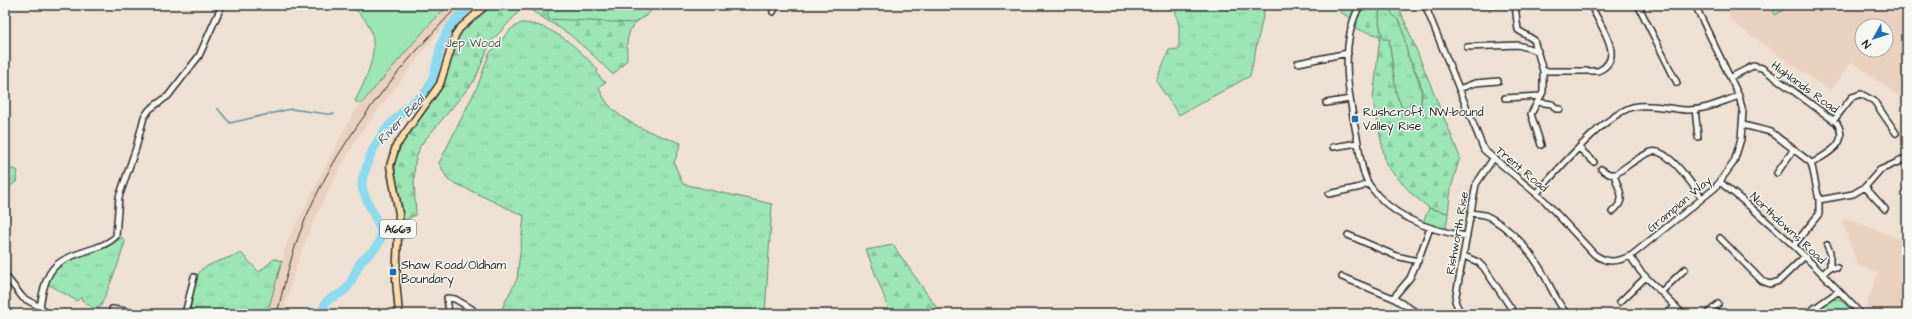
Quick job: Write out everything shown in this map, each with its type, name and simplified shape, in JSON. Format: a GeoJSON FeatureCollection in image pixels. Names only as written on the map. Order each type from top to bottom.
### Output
{"type":"FeatureCollection","features":[{"type":"Feature","properties":{"kind":"main road","name":"A663"},"geometry":{"type":"LineString","coordinates":[[399,314],[396,280],[399,214],[390,166],[396,146],[440,84],[455,36],[459,29],[486,5]]}},
{"type":"Feature","properties":{"kind":"street"},"geometry":{"type":"LineString","coordinates":[[40,307],[47,277],[57,263],[105,244],[116,236],[119,197],[136,148],[144,117],[150,109],[168,96],[199,56],[222,5]]}},
{"type":"Feature","properties":{"kind":"street"},"geometry":{"type":"LineString","coordinates":[[773,12],[777,5]]}},
{"type":"Feature","properties":{"kind":"street"},"geometry":{"type":"LineString","coordinates":[[1360,5],[1353,24],[1348,53],[1348,80],[1358,143],[1368,182],[1378,196],[1397,212],[1440,232],[1467,236]]}},
{"type":"Feature","properties":{"kind":"street","name":"Trent Road"},"geometry":{"type":"LineString","coordinates":[[1425,5],[1484,150],[1536,194],[1601,260],[1611,262],[1622,260],[1630,256]]}},
{"type":"Feature","properties":{"kind":"street"},"geometry":{"type":"LineString","coordinates":[[1466,5],[1510,5]]}},
{"type":"Feature","properties":{"kind":"street"},"geometry":{"type":"LineString","coordinates":[[1515,5],[1518,30],[1534,40],[1543,71],[1541,96],[1531,114],[1531,118],[1541,145]]}},
{"type":"Feature","properties":{"kind":"street"},"geometry":{"type":"LineString","coordinates":[[1543,71],[1598,71],[1604,69],[1610,62],[1612,53],[1609,43],[1591,5]]}},
{"type":"Feature","properties":{"kind":"street"},"geometry":{"type":"LineString","coordinates":[[1638,5],[1677,83]]}},
{"type":"Feature","properties":{"kind":"street"},"geometry":{"type":"LineString","coordinates":[[1688,5],[1696,6]]}},
{"type":"Feature","properties":{"kind":"street","name":"Grampian Way"},"geometry":{"type":"LineString","coordinates":[[1630,256],[1720,182],[1734,162],[1741,139],[1743,112],[1739,96],[1696,6]]}},
{"type":"Feature","properties":{"kind":"street"},"geometry":{"type":"LineString","coordinates":[[1467,47],[1518,45],[1538,51]]}},
{"type":"Feature","properties":{"kind":"street"},"geometry":{"type":"LineString","coordinates":[[1298,63],[1348,53]]}},
{"type":"Feature","properties":{"kind":"street","name":"Highlands Road"},"geometry":{"type":"LineString","coordinates":[[1731,77],[1753,66],[1762,68],[1834,120],[1841,130],[1840,141],[1836,148],[1811,164]]}},
{"type":"Feature","properties":{"kind":"street"},"geometry":{"type":"LineString","coordinates":[[1459,89],[1475,83],[1498,81]]}},
{"type":"Feature","properties":{"kind":"street"},"geometry":{"type":"LineString","coordinates":[[1834,120],[1852,97],[1861,94],[1874,101],[1896,133]]}},
{"type":"Feature","properties":{"kind":"street"},"geometry":{"type":"LineString","coordinates":[[1505,98],[1541,96]]}},
{"type":"Feature","properties":{"kind":"street"},"geometry":{"type":"LineString","coordinates":[[1536,194],[1601,127],[1628,109],[1636,106],[1651,105],[1687,110],[1696,109],[1739,96]]}},
{"type":"Feature","properties":{"kind":"street"},"geometry":{"type":"LineString","coordinates":[[1326,104],[1350,99]]}},
{"type":"Feature","properties":{"kind":"street"},"geometry":{"type":"LineString","coordinates":[[1537,102],[1552,104],[1556,109],[1560,110]]}},
{"type":"Feature","properties":{"kind":"street"},"geometry":{"type":"LineString","coordinates":[[1696,109],[1698,137]]}},
{"type":"Feature","properties":{"kind":"street"},"geometry":{"type":"LineString","coordinates":[[1743,125],[1771,132],[1811,164],[1819,200],[1818,217],[1794,245]]}},
{"type":"Feature","properties":{"kind":"street"},"geometry":{"type":"LineString","coordinates":[[1333,147],[1358,143]]}},
{"type":"Feature","properties":{"kind":"street"},"geometry":{"type":"LineString","coordinates":[[1579,148],[1594,162]]}},
{"type":"Feature","properties":{"kind":"street"},"geometry":{"type":"LineString","coordinates":[[1777,172],[1794,149]]}},
{"type":"Feature","properties":{"kind":"street"},"geometry":{"type":"LineString","coordinates":[[1614,174],[1651,152],[1661,152],[1670,159],[1702,198]]}},
{"type":"Feature","properties":{"kind":"street"},"geometry":{"type":"LineString","coordinates":[[1819,200],[1853,194],[1865,187],[1880,170],[1907,158]]}},
{"type":"Feature","properties":{"kind":"street","name":"Rishworth Rise"},"geometry":{"type":"LineString","coordinates":[[1462,314],[1458,310],[1455,301],[1476,184],[1493,159]]}},
{"type":"Feature","properties":{"kind":"street"},"geometry":{"type":"LineString","coordinates":[[1601,169],[1614,174]]}},
{"type":"Feature","properties":{"kind":"street"},"geometry":{"type":"LineString","coordinates":[[1612,212],[1621,204],[1622,198],[1614,174]]}},
{"type":"Feature","properties":{"kind":"street"},"geometry":{"type":"LineString","coordinates":[[1329,194],[1361,187],[1368,182]]}},
{"type":"Feature","properties":{"kind":"street","name":"Northdowns Road"},"geometry":{"type":"LineString","coordinates":[[1720,182],[1758,212],[1794,245],[1861,314]]}},
{"type":"Feature","properties":{"kind":"street"},"geometry":{"type":"LineString","coordinates":[[1865,187],[1885,209]]}},
{"type":"Feature","properties":{"kind":"street"},"geometry":{"type":"LineString","coordinates":[[1471,213],[1485,215],[1495,220],[1525,246],[1541,269],[1558,302],[1567,314]]}},
{"type":"Feature","properties":{"kind":"street"},"geometry":{"type":"LineString","coordinates":[[1393,298],[1410,278],[1430,228]]}},
{"type":"Feature","properties":{"kind":"street"},"geometry":{"type":"LineString","coordinates":[[1348,235],[1396,256],[1418,261]]}},
{"type":"Feature","properties":{"kind":"street"},"geometry":{"type":"LineString","coordinates":[[1720,238],[1762,281],[1770,284],[1779,281],[1805,256]]}},
{"type":"Feature","properties":{"kind":"street"},"geometry":{"type":"LineString","coordinates":[[1823,274],[1830,267],[1830,252],[1827,245]]}},
{"type":"Feature","properties":{"kind":"street"},"geometry":{"type":"LineString","coordinates":[[1464,256],[1478,262],[1484,268],[1515,314]]}},
{"type":"Feature","properties":{"kind":"street"},"geometry":{"type":"LineString","coordinates":[[1630,256],[1646,277],[1683,314]]}},
{"type":"Feature","properties":{"kind":"street"},"geometry":{"type":"LineString","coordinates":[[1830,267],[1837,268]]}},
{"type":"Feature","properties":{"kind":"street"},"geometry":{"type":"LineString","coordinates":[[1661,292],[1685,269]]}},
{"type":"Feature","properties":{"kind":"street"},"geometry":{"type":"LineString","coordinates":[[5,275],[23,298],[40,307],[48,314]]}},
{"type":"Feature","properties":{"kind":"street"},"geometry":{"type":"LineString","coordinates":[[185,314],[194,277]]}},
{"type":"Feature","properties":{"kind":"street"},"geometry":{"type":"LineString","coordinates":[[1342,277],[1393,298],[1419,314]]}},
{"type":"Feature","properties":{"kind":"street"},"geometry":{"type":"LineString","coordinates":[[1620,302],[1646,277]]}},
{"type":"Feature","properties":{"kind":"street"},"geometry":{"type":"LineString","coordinates":[[1806,314],[1839,291]]}},
{"type":"Feature","properties":{"kind":"street"},"geometry":{"type":"LineString","coordinates":[[449,314],[447,298],[455,299],[472,309]]}},
{"type":"Feature","properties":{"kind":"street"},"geometry":{"type":"LineString","coordinates":[[1707,314],[1718,304]]}},
{"type":"Feature","properties":{"kind":"street"},"geometry":{"type":"LineString","coordinates":[[1668,314],[1675,306]]}},
{"type":"Feature","properties":{"kind":"street"},"geometry":{"type":"LineString","coordinates":[[112,310],[136,314]]}},
{"type":"Feature","properties":{"kind":"shaded area"},"geometry":{"type":"Polygon","coordinates":[[[449,5],[464,5],[434,37],[357,138],[333,181],[307,237],[295,270],[283,314],[267,314],[287,242],[354,111],[429,25],[449,5]]]}},
{"type":"Feature","properties":{"kind":"shaded area"},"geometry":{"type":"Polygon","coordinates":[[[1727,5],[1896,5],[1907,22],[1907,108],[1900,97],[1852,62],[1830,91],[1732,21],[1727,12],[1727,5]]]}},
{"type":"Feature","properties":{"kind":"shaded area"},"geometry":{"type":"Polygon","coordinates":[[[1846,218],[1907,242],[1907,314],[1867,314],[1864,311],[1878,273],[1857,265],[1842,221],[1846,218]]]}},
{"type":"Feature","properties":{"kind":"green space"},"geometry":{"type":"Polygon","coordinates":[[[347,5],[449,5],[429,25],[361,104],[355,101],[369,69],[373,46],[372,34],[368,24],[360,14],[347,5]]]}},
{"type":"Feature","properties":{"kind":"green space","name":"Jep Wood"},"geometry":{"type":"Polygon","coordinates":[[[493,5],[657,5],[632,27],[629,32],[627,60],[613,75],[569,34],[524,6],[490,43],[475,80],[420,146],[415,162],[414,182],[416,215],[404,220],[395,172],[395,161],[402,144],[441,90],[459,33],[493,5]]]}},
{"type":"Feature","properties":{"kind":"green space"},"geometry":{"type":"Polygon","coordinates":[[[548,5],[657,5],[647,15],[633,23],[548,19],[548,5]]]}},
{"type":"Feature","properties":{"kind":"green space"},"geometry":{"type":"Polygon","coordinates":[[[1174,5],[1249,5],[1265,7],[1250,76],[1179,115],[1156,81],[1169,50],[1179,49],[1179,26],[1174,5]]]}},
{"type":"Feature","properties":{"kind":"green space"},"geometry":{"type":"Polygon","coordinates":[[[1345,5],[1380,5],[1379,22],[1383,39],[1389,39],[1396,93],[1403,110],[1411,102],[1421,108],[1422,92],[1419,78],[1408,56],[1401,23],[1392,14],[1389,5],[1398,5],[1460,157],[1451,188],[1448,213],[1429,208],[1413,195],[1386,165],[1373,100],[1380,36],[1356,29],[1357,22],[1340,12],[1345,5]]]}},
{"type":"Feature","properties":{"kind":"green space"},"geometry":{"type":"Polygon","coordinates":[[[1380,5],[1389,5],[1392,13],[1402,26],[1408,55],[1420,85],[1421,108],[1411,102],[1403,111],[1396,93],[1389,40],[1383,39],[1379,22],[1380,5]]]}},
{"type":"Feature","properties":{"kind":"green space"},"geometry":{"type":"Polygon","coordinates":[[[1770,5],[1792,5],[1775,15],[1770,5]]]}},
{"type":"Feature","properties":{"kind":"green space"},"geometry":{"type":"Polygon","coordinates":[[[521,23],[543,27],[554,32],[582,53],[598,70],[597,73],[602,80],[606,82],[599,86],[604,98],[621,116],[632,124],[645,130],[681,143],[674,163],[683,184],[772,204],[765,314],[499,314],[517,279],[524,216],[448,180],[439,163],[478,85],[489,54],[511,29],[521,23]]]}},
{"type":"Feature","properties":{"kind":"green space"},"geometry":{"type":"Polygon","coordinates":[[[5,169],[14,169],[18,171],[16,182],[5,190],[5,169]]]}},
{"type":"Feature","properties":{"kind":"green space"},"geometry":{"type":"Polygon","coordinates":[[[1429,208],[1448,213],[1446,230],[1423,223],[1429,208]]]}},
{"type":"Feature","properties":{"kind":"green space"},"geometry":{"type":"Polygon","coordinates":[[[122,237],[125,242],[117,267],[100,308],[93,308],[82,300],[81,297],[77,301],[48,284],[51,274],[58,266],[68,260],[114,243],[122,237]]]}},
{"type":"Feature","properties":{"kind":"green space"},"geometry":{"type":"Polygon","coordinates":[[[893,245],[940,314],[891,314],[866,250],[893,245]]]}},
{"type":"Feature","properties":{"kind":"green space"},"geometry":{"type":"Polygon","coordinates":[[[241,253],[259,272],[274,259],[282,261],[267,314],[189,314],[197,277],[202,269],[241,253]]]}},
{"type":"Feature","properties":{"kind":"green space"},"geometry":{"type":"Polygon","coordinates":[[[1832,299],[1840,299],[1855,314],[1812,314],[1832,299]]]}},
{"type":"Feature","properties":{"kind":"waterway","name":"River Beal"},"geometry":{"type":"LineString","coordinates":[[324,314],[325,303],[346,289],[360,263],[376,248],[380,241],[380,228],[366,198],[362,184],[369,159],[377,141],[395,119],[426,92],[435,73],[441,46],[446,34],[462,13],[472,5]]}},
{"type":"Feature","properties":{"kind":"waterway"},"geometry":{"type":"LineString","coordinates":[[217,108],[230,123],[291,109],[334,114]]}},
{"type":"Feature","properties":{"kind":"tram line"},"geometry":{"type":"LineString","coordinates":[[277,314],[299,235],[329,171],[367,112],[411,57],[459,5]]}},
{"type":"Feature","properties":{"kind":"place","name":"Rushcroft, NW-bound Valley Rise"},"geometry":{"type":"Point","coordinates":[1355,119]}},
{"type":"Feature","properties":{"kind":"place","name":"Shaw Road/Oldham Boundary"},"geometry":{"type":"Point","coordinates":[393,272]}}]}
